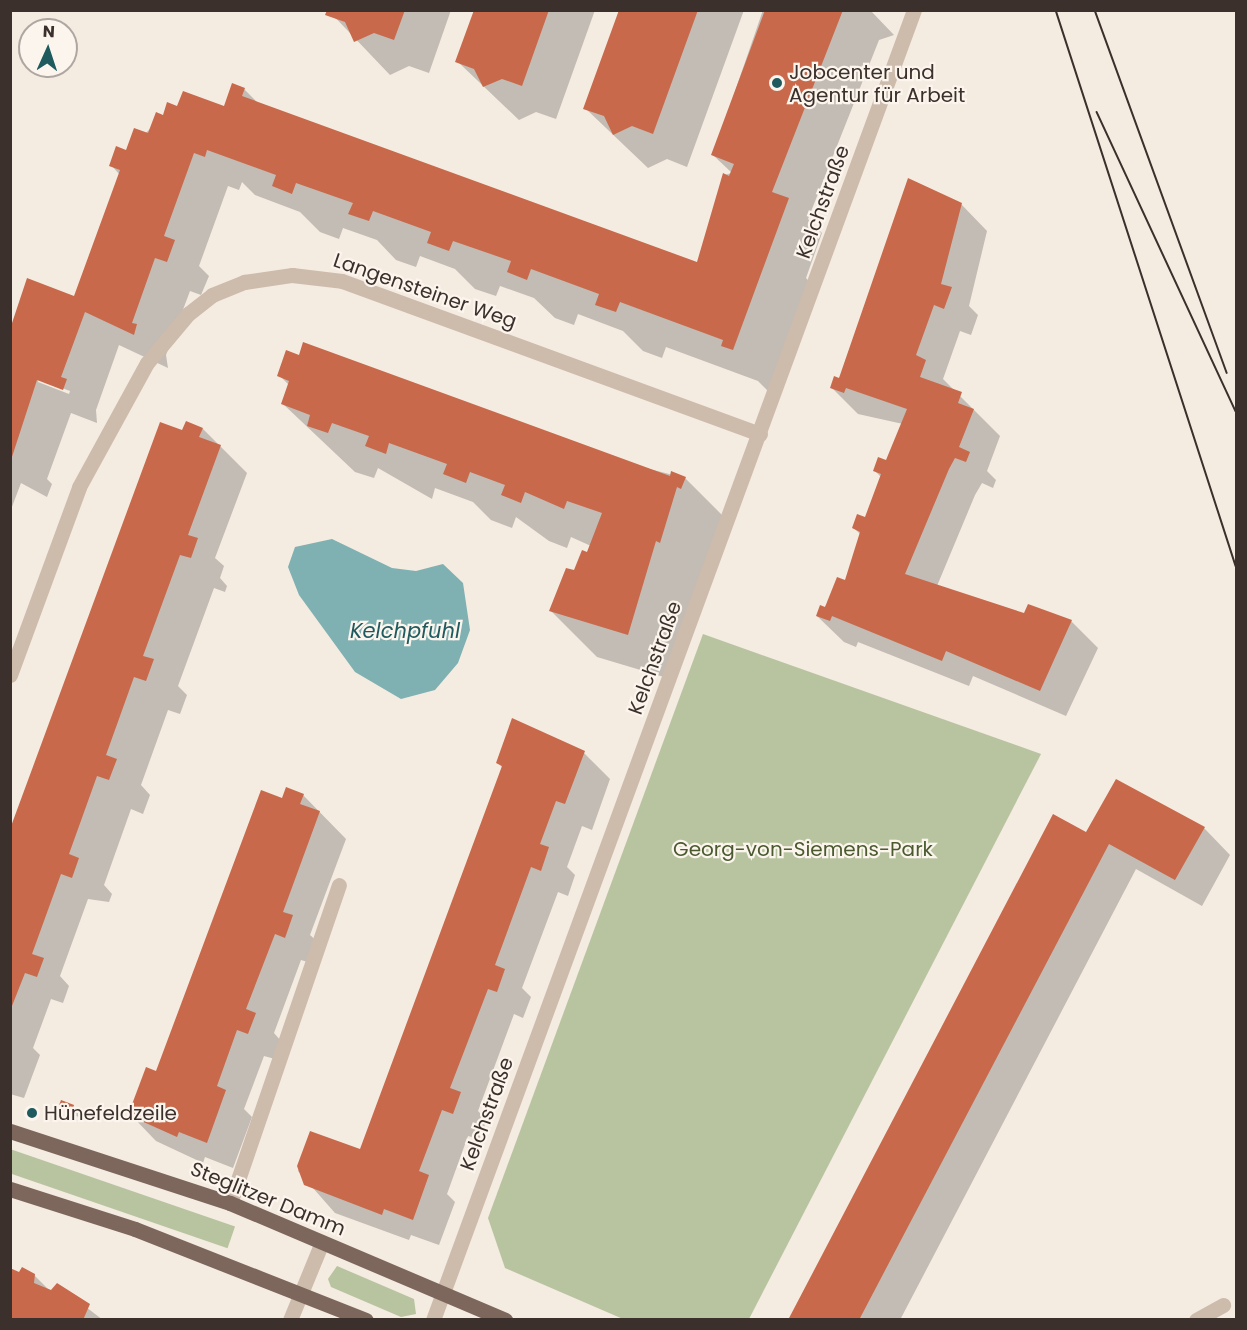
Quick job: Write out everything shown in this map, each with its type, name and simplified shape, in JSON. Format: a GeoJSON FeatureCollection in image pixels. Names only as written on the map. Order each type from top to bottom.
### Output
{"type":"FeatureCollection","features":[{"type":"Feature","properties":{"kind":"main road","name":"Steglitzer Damm"},"geometry":{"type":"LineString","coordinates":[[10,1131],[230,1203],[505,1320]]}},
{"type":"Feature","properties":{"kind":"main road"},"geometry":{"type":"LineString","coordinates":[[10,1189],[135,1229],[302,1292],[366,1320]]}},
{"type":"Feature","properties":{"kind":"street","name":"Kelchstraße"},"geometry":{"type":"LineString","coordinates":[[433,1320],[914,10]]}},
{"type":"Feature","properties":{"kind":"street","name":"Langensteiner Weg"},"geometry":{"type":"LineString","coordinates":[[10,675],[79,488],[147,363],[188,314],[212,295],[244,282],[292,275],[342,281],[760,434]]}},
{"type":"Feature","properties":{"kind":"street"},"geometry":{"type":"LineString","coordinates":[[230,1203],[339,885]]}},
{"type":"Feature","properties":{"kind":"street"},"geometry":{"type":"LineString","coordinates":[[291,1320],[322,1242]]}},
{"type":"Feature","properties":{"kind":"street"},"geometry":{"type":"LineString","coordinates":[[1196,1320],[1223,1305]]}},
{"type":"Feature","properties":{"kind":"green space","name":"Georg-von-Siemens-Park"},"geometry":{"type":"Polygon","coordinates":[[[703,634],[1041,754],[749,1319],[623,1319],[505,1268],[488,1218],[703,634]]]}},
{"type":"Feature","properties":{"kind":"green space"},"geometry":{"type":"Polygon","coordinates":[[[10,1149],[235,1226],[228,1248],[10,1173],[10,1149]]]}},
{"type":"Feature","properties":{"kind":"green space"},"geometry":{"type":"Polygon","coordinates":[[[337,1266],[414,1299],[416,1314],[401,1317],[331,1287],[328,1279],[337,1266]]]}},
{"type":"Feature","properties":{"kind":"water","name":"Kelchpfuhl"},"geometry":{"type":"Polygon","coordinates":[[[332,539],[392,568],[416,571],[443,564],[463,583],[470,630],[458,663],[435,690],[401,699],[355,672],[299,595],[288,567],[295,547],[332,539]]]}},
{"type":"Feature","properties":{"kind":"building"},"geometry":{"type":"Polygon","coordinates":[[[327,10],[405,10],[394,40],[374,33],[354,42],[345,22],[325,15],[327,10]]]}},
{"type":"Feature","properties":{"kind":"building"},"geometry":{"type":"Polygon","coordinates":[[[474,10],[549,10],[522,86],[502,79],[483,87],[474,69],[455,62],[474,10]]]}},
{"type":"Feature","properties":{"kind":"building"},"geometry":{"type":"Polygon","coordinates":[[[619,10],[698,10],[653,134],[632,126],[613,135],[604,116],[583,109],[619,10]]]}},
{"type":"Feature","properties":{"kind":"building"},"geometry":{"type":"Polygon","coordinates":[[[765,10],[843,10],[772,192],[789,198],[733,350],[721,346],[723,340],[620,302],[616,312],[595,305],[599,294],[531,269],[527,280],[507,272],[511,261],[453,241],[449,251],[427,243],[431,232],[373,211],[369,221],[348,214],[353,203],[296,183],[292,194],[272,186],[276,175],[207,150],[205,157],[194,153],[164,236],[175,240],[167,262],[155,258],[132,323],[137,324],[134,335],[85,312],[61,377],[67,379],[63,390],[37,380],[10,463],[10,329],[27,278],[74,296],[120,170],[109,166],[116,146],[126,150],[134,128],[148,133],[156,112],[163,115],[167,102],[177,106],[183,91],[224,106],[232,83],[245,88],[242,96],[697,262],[723,173],[729,176],[734,164],[711,155],[765,10]]]}},
{"type":"Feature","properties":{"kind":"building"},"geometry":{"type":"Polygon","coordinates":[[[908,178],[962,203],[941,284],[952,287],[944,309],[934,305],[916,355],[926,360],[920,377],[962,392],[958,403],[974,409],[959,447],[970,452],[966,462],[955,458],[949,469],[905,574],[1024,613],[1028,604],[1072,620],[1040,691],[946,651],[942,661],[832,616],[830,621],[816,616],[820,605],[825,607],[837,577],[845,580],[860,532],[852,528],[857,514],[865,517],[881,474],[873,471],[878,457],[886,460],[907,409],[846,388],[844,393],[830,388],[834,376],[839,378],[908,178]]]}},
{"type":"Feature","properties":{"kind":"building"},"geometry":{"type":"Polygon","coordinates":[[[303,342],[670,476],[671,471],[686,477],[681,489],[677,487],[660,543],[656,541],[628,635],[549,611],[566,568],[574,570],[582,550],[587,552],[602,513],[567,501],[564,509],[525,492],[521,503],[501,495],[505,485],[470,472],[466,483],[443,474],[447,464],[389,443],[386,454],[365,446],[369,436],[332,423],[328,433],[307,426],[310,415],[281,404],[289,381],[277,376],[286,350],[299,355],[303,342]]]}},
{"type":"Feature","properties":{"kind":"building"},"geometry":{"type":"Polygon","coordinates":[[[186,421],[203,428],[199,437],[221,445],[188,535],[198,538],[191,558],[180,555],[143,656],[154,659],[146,681],[134,677],[106,755],[117,759],[109,780],[97,776],[69,854],[79,858],[72,878],[61,874],[32,954],[44,958],[37,977],[25,973],[10,1011],[10,829],[160,422],[182,430],[186,421]]]}},
{"type":"Feature","properties":{"kind":"building"},"geometry":{"type":"Polygon","coordinates":[[[512,718],[585,751],[565,804],[556,801],[540,844],[549,847],[541,871],[531,867],[495,965],[505,969],[497,992],[488,989],[450,1088],[461,1092],[453,1114],[442,1110],[419,1171],[429,1175],[413,1220],[384,1209],[382,1215],[304,1185],[297,1166],[310,1131],[360,1149],[502,766],[496,763],[512,718]]]}},
{"type":"Feature","properties":{"kind":"building"},"geometry":{"type":"Polygon","coordinates":[[[1116,779],[1205,827],[1175,880],[1109,844],[859,1320],[788,1320],[1053,814],[1086,832],[1116,779]]]}},
{"type":"Feature","properties":{"kind":"building"},"geometry":{"type":"Polygon","coordinates":[[[286,787],[304,794],[300,804],[320,811],[283,912],[293,915],[285,938],[275,934],[246,1009],[256,1013],[248,1034],[237,1030],[217,1086],[226,1090],[207,1143],[179,1132],[177,1137],[128,1115],[146,1067],[156,1071],[261,790],[282,798],[286,787]]]}},
{"type":"Feature","properties":{"kind":"building"},"geometry":{"type":"Polygon","coordinates":[[[61,1100],[74,1105],[72,1110],[59,1105],[61,1100]]]}},
{"type":"Feature","properties":{"kind":"building"},"geometry":{"type":"Polygon","coordinates":[[[22,1267],[35,1274],[34,1283],[51,1290],[57,1283],[90,1304],[83,1320],[10,1320],[10,1268],[19,1272],[22,1267]]]}},
{"type":"Feature","properties":{"kind":"tram line"},"geometry":{"type":"LineString","coordinates":[[1056,10],[1236,566]]}},
{"type":"Feature","properties":{"kind":"tram line"},"geometry":{"type":"LineString","coordinates":[[1095,10],[1227,373]]}},
{"type":"Feature","properties":{"kind":"tram line"},"geometry":{"type":"LineString","coordinates":[[1097,112],[1236,411]]}},
{"type":"Feature","properties":{"kind":"place","name":"Jobcenter und Agentur für Arbeit"},"geometry":{"type":"Point","coordinates":[777,83]}},
{"type":"Feature","properties":{"kind":"place","name":"Hünefeldzeile"},"geometry":{"type":"Point","coordinates":[32,1113]}}]}
